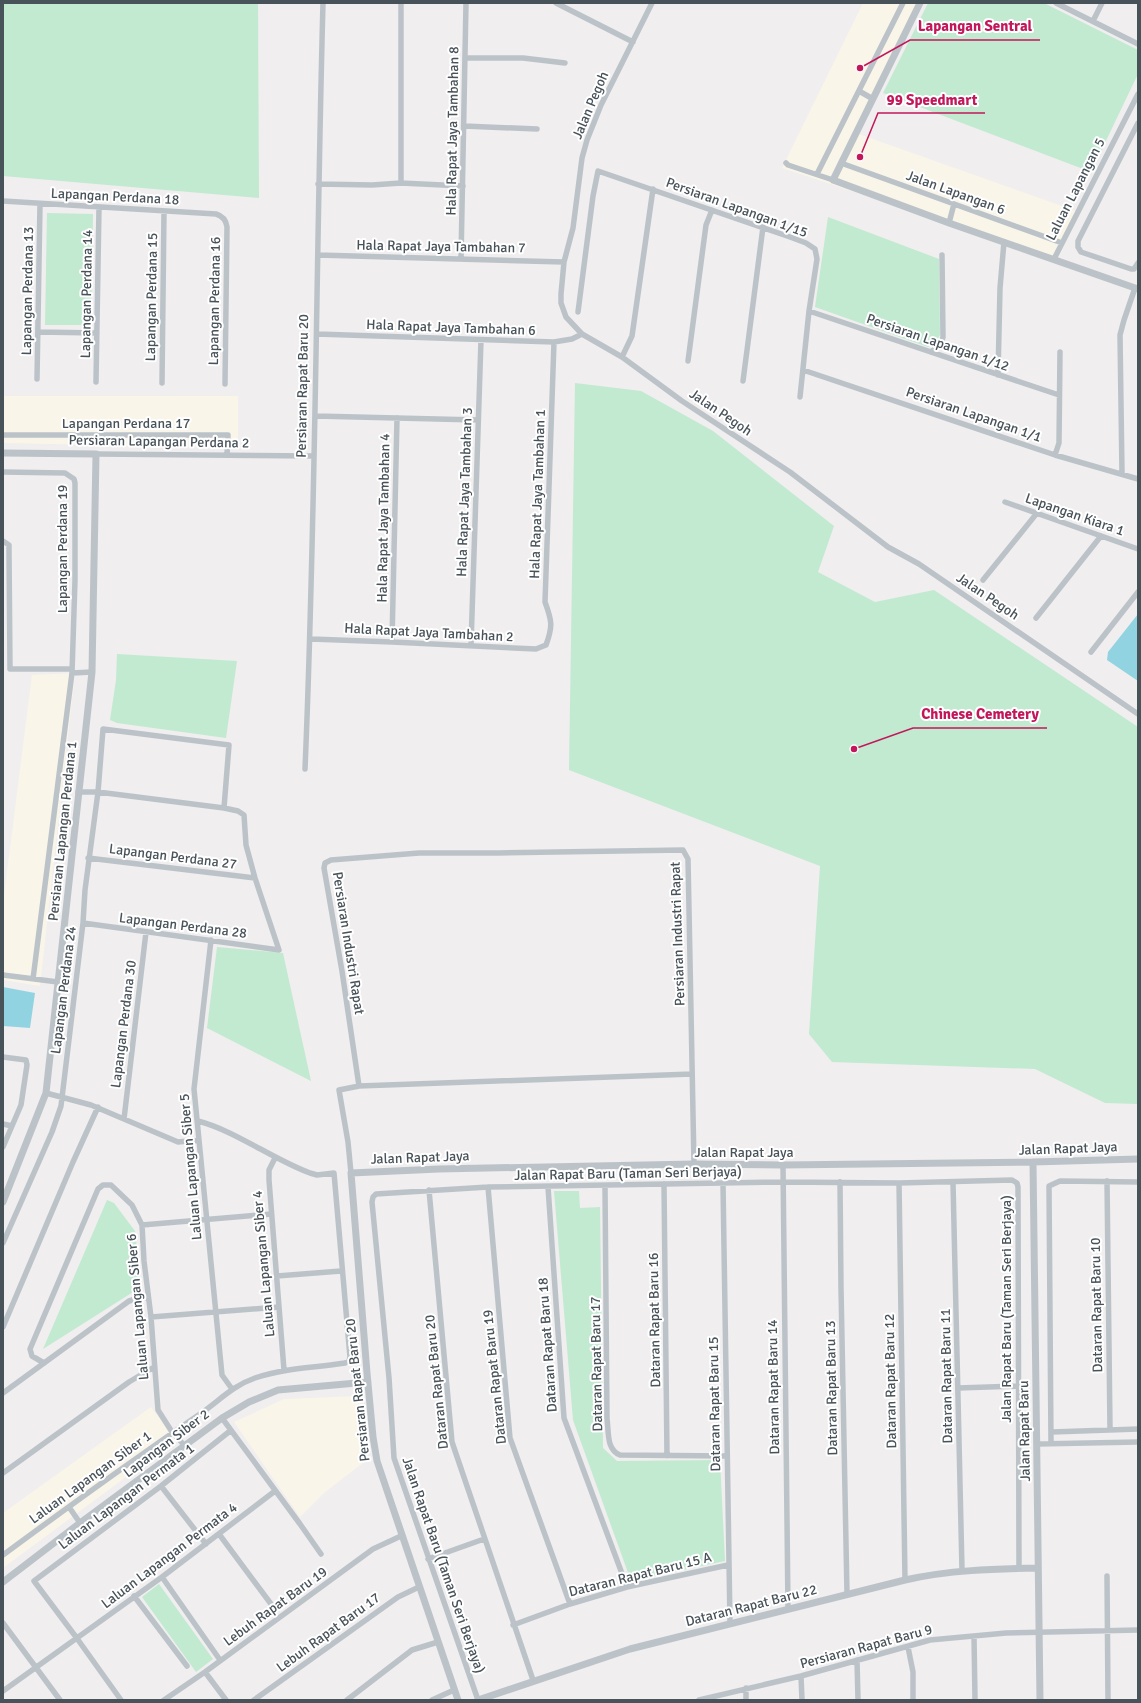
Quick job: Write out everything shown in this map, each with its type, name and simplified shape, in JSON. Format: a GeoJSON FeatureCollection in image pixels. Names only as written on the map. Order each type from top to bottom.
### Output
{"type":"FeatureCollection","features":[{"type":"Feature","properties":{"kind":"street","name":"Persiaran Rapat Baru 20"},"geometry":{"type":"LineString","coordinates":[[305,769],[311,639],[317,334],[318,184],[324,3]]}},
{"type":"Feature","properties":{"kind":"street"},"geometry":{"type":"LineString","coordinates":[[401,3],[401,183]]}},
{"type":"Feature","properties":{"kind":"street","name":"Hala Rapat Jaya Tambahan 8"},"geometry":{"type":"LineString","coordinates":[[461,259],[466,3]]}},
{"type":"Feature","properties":{"kind":"street"},"geometry":{"type":"LineString","coordinates":[[556,3],[633,42]]}},
{"type":"Feature","properties":{"kind":"street","name":"Jalan Pegoh"},"geometry":{"type":"LineString","coordinates":[[652,3],[601,105],[587,140],[582,158],[573,228],[564,262],[560,294],[561,303],[566,317],[582,334],[622,356],[682,401],[790,472],[888,547],[919,564],[1138,714]]}},
{"type":"Feature","properties":{"kind":"street"},"geometry":{"type":"LineString","coordinates":[[817,174],[903,3]]}},
{"type":"Feature","properties":{"kind":"street"},"geometry":{"type":"LineString","coordinates":[[833,180],[920,3]]}},
{"type":"Feature","properties":{"kind":"street"},"geometry":{"type":"LineString","coordinates":[[1056,3],[1138,44]]}},
{"type":"Feature","properties":{"kind":"street"},"geometry":{"type":"LineString","coordinates":[[1093,21],[1102,3]]}},
{"type":"Feature","properties":{"kind":"street"},"geometry":{"type":"LineString","coordinates":[[465,58],[523,58],[565,63]]}},
{"type":"Feature","properties":{"kind":"street"},"geometry":{"type":"LineString","coordinates":[[859,91],[873,98]]}},
{"type":"Feature","properties":{"kind":"street","name":"Laluan Lapangan 5"},"geometry":{"type":"LineString","coordinates":[[1136,289],[1054,259],[1138,94]]}},
{"type":"Feature","properties":{"kind":"street"},"geometry":{"type":"LineString","coordinates":[[1138,122],[1078,241],[1078,247],[1081,252],[1134,268],[1138,263]]}},
{"type":"Feature","properties":{"kind":"street"},"geometry":{"type":"LineString","coordinates":[[464,126],[537,129]]}},
{"type":"Feature","properties":{"kind":"street"},"geometry":{"type":"LineString","coordinates":[[786,163],[949,223],[1054,259]]}},
{"type":"Feature","properties":{"kind":"street","name":"Jalan Lapangan 6"},"geometry":{"type":"LineString","coordinates":[[841,163],[1062,243]]}},
{"type":"Feature","properties":{"kind":"street","name":"Persiaran Lapangan 1/15"},"geometry":{"type":"LineString","coordinates":[[578,312],[593,196],[598,171],[801,241],[815,250],[817,259],[809,311],[800,396]]}},
{"type":"Feature","properties":{"kind":"street"},"geometry":{"type":"LineString","coordinates":[[318,184],[372,185],[401,183],[463,186]]}},
{"type":"Feature","properties":{"kind":"street"},"geometry":{"type":"LineString","coordinates":[[622,356],[632,336],[653,190]]}},
{"type":"Feature","properties":{"kind":"street","name":"Lapangan Perdana 18"},"geometry":{"type":"LineString","coordinates":[[3,201],[216,214],[224,219]]}},
{"type":"Feature","properties":{"kind":"street","name":"Lapangan Perdana 13"},"geometry":{"type":"LineString","coordinates":[[37,379],[40,204]]}},
{"type":"Feature","properties":{"kind":"street"},"geometry":{"type":"LineString","coordinates":[[949,223],[954,204]]}},
{"type":"Feature","properties":{"kind":"street","name":"Lapangan Perdana 14"},"geometry":{"type":"LineString","coordinates":[[96,382],[99,206]]}},
{"type":"Feature","properties":{"kind":"street"},"geometry":{"type":"LineString","coordinates":[[688,361],[706,225],[712,210]]}},
{"type":"Feature","properties":{"kind":"street","name":"Lapangan Perdana 15"},"geometry":{"type":"LineString","coordinates":[[162,383],[164,211]]}},
{"type":"Feature","properties":{"kind":"street","name":"Lapangan Perdana 16"},"geometry":{"type":"LineString","coordinates":[[224,219],[227,227],[225,384]]}},
{"type":"Feature","properties":{"kind":"street"},"geometry":{"type":"LineString","coordinates":[[743,381],[763,227]]}},
{"type":"Feature","properties":{"kind":"street"},"geometry":{"type":"LineString","coordinates":[[998,375],[1000,288],[1004,242]]}},
{"type":"Feature","properties":{"kind":"street"},"geometry":{"type":"LineString","coordinates":[[931,352],[941,344],[943,337],[942,254]]}},
{"type":"Feature","properties":{"kind":"street","name":"Hala Rapat Jaya Tambahan 7"},"geometry":{"type":"LineString","coordinates":[[318,255],[564,262]]}},
{"type":"Feature","properties":{"kind":"street"},"geometry":{"type":"LineString","coordinates":[[1122,473],[1120,335],[1136,289]]}},
{"type":"Feature","properties":{"kind":"street","name":"Persiaran Lapangan 1/12"},"geometry":{"type":"LineString","coordinates":[[809,311],[1060,395]]}},
{"type":"Feature","properties":{"kind":"street"},"geometry":{"type":"LineString","coordinates":[[38,332],[97,333]]}},
{"type":"Feature","properties":{"kind":"street","name":"Hala Rapat Jaya Tambahan 6"},"geometry":{"type":"LineString","coordinates":[[317,334],[554,342],[572,339],[582,334]]}},
{"type":"Feature","properties":{"kind":"street","name":"Hala Rapat Jaya Tambahan 3"},"geometry":{"type":"LineString","coordinates":[[471,645],[481,340]]}},
{"type":"Feature","properties":{"kind":"street","name":"Hala Rapat Jaya Tambahan 1"},"geometry":{"type":"LineString","coordinates":[[546,645],[551,632],[552,621],[545,602],[554,342]]}},
{"type":"Feature","properties":{"kind":"street"},"geometry":{"type":"LineString","coordinates":[[1055,455],[1059,443],[1060,352]]}},
{"type":"Feature","properties":{"kind":"street","name":"Persiaran Lapangan 1/1"},"geometry":{"type":"LineString","coordinates":[[803,370],[1055,455],[1138,478]]}},
{"type":"Feature","properties":{"kind":"street"},"geometry":{"type":"LineString","coordinates":[[315,416],[478,420]]}},
{"type":"Feature","properties":{"kind":"street","name":"Hala Rapat Jaya Tambahan 4"},"geometry":{"type":"LineString","coordinates":[[392,642],[396,418]]}},
{"type":"Feature","properties":{"kind":"street","name":"Lapangan Perdana 17"},"geometry":{"type":"LineString","coordinates":[[3,434],[228,435],[227,455]]}},
{"type":"Feature","properties":{"kind":"street","name":"Persiaran Lapangan Perdana 2"},"geometry":{"type":"LineString","coordinates":[[3,453],[314,456]]}},
{"type":"Feature","properties":{"kind":"street","name":"Persiaran Lapangan Perdana 1"},"geometry":{"type":"LineString","coordinates":[[4,1199],[46,1093],[92,672],[96,454]]}},
{"type":"Feature","properties":{"kind":"street","name":"Lapangan Perdana 19"},"geometry":{"type":"LineString","coordinates":[[3,472],[65,473],[74,479],[75,580],[72,671]]}},
{"type":"Feature","properties":{"kind":"street","name":"Lapangan Kiara 1"},"geometry":{"type":"LineString","coordinates":[[1005,502],[1138,549]]}},
{"type":"Feature","properties":{"kind":"street"},"geometry":{"type":"LineString","coordinates":[[983,580],[1037,514]]}},
{"type":"Feature","properties":{"kind":"street"},"geometry":{"type":"LineString","coordinates":[[1036,618],[1101,536]]}},
{"type":"Feature","properties":{"kind":"street"},"geometry":{"type":"LineString","coordinates":[[3,541],[9,545],[10,669],[92,672]]}},
{"type":"Feature","properties":{"kind":"street"},"geometry":{"type":"LineString","coordinates":[[1090,652],[1138,592]]}},
{"type":"Feature","properties":{"kind":"street","name":"Hala Rapat Jaya Tambahan 2"},"geometry":{"type":"LineString","coordinates":[[311,639],[536,649],[546,645]]}},
{"type":"Feature","properties":{"kind":"street"},"geometry":{"type":"LineString","coordinates":[[33,979],[72,671]]}},
{"type":"Feature","properties":{"kind":"street","name":"Lapangan Perdana 24"},"geometry":{"type":"LineString","coordinates":[[3,1244],[52,1132],[61,1106],[84,923],[88,858],[98,792],[103,729],[229,745],[224,808]]}},
{"type":"Feature","properties":{"kind":"street"},"geometry":{"type":"LineString","coordinates":[[78,792],[98,792],[238,811],[244,815],[246,845],[254,878]]}},
{"type":"Feature","properties":{"kind":"street","name":"Persiaran Industri Rapat"},"geometry":{"type":"LineString","coordinates":[[359,1086],[342,971],[324,868],[325,863],[331,860],[419,853],[683,850],[688,859],[694,1164]]}},
{"type":"Feature","properties":{"kind":"street","name":"Lapangan Perdana 27"},"geometry":{"type":"LineString","coordinates":[[88,858],[254,878]]}},
{"type":"Feature","properties":{"kind":"street","name":"Lapangan Perdana 28"},"geometry":{"type":"LineString","coordinates":[[84,923],[279,950],[254,878]]}},
{"type":"Feature","properties":{"kind":"street","name":"Lapangan Perdana 30"},"geometry":{"type":"LineString","coordinates":[[124,1119],[146,932]]}},
{"type":"Feature","properties":{"kind":"street","name":"Laluan Lapangan Siber 5"},"geometry":{"type":"LineString","coordinates":[[211,940],[194,1089],[222,1375],[232,1389]]}},
{"type":"Feature","properties":{"kind":"street"},"geometry":{"type":"LineString","coordinates":[[3,975],[58,982]]}},
{"type":"Feature","properties":{"kind":"street"},"geometry":{"type":"LineString","coordinates":[[3,1057],[26,1060],[27,1065],[21,1105],[3,1147]]}},
{"type":"Feature","properties":{"kind":"street"},"geometry":{"type":"LineString","coordinates":[[359,1086],[692,1074]]}},
{"type":"Feature","properties":{"kind":"street","name":"Persiaran Rapat Baru 20"},"geometry":{"type":"LineString","coordinates":[[359,1086],[339,1090],[348,1142],[351,1173],[372,1437],[377,1461],[401,1536],[458,1700]]}},
{"type":"Feature","properties":{"kind":"street"},"geometry":{"type":"LineString","coordinates":[[46,1093],[98,1107],[178,1142],[199,1140]]}},
{"type":"Feature","properties":{"kind":"street"},"geometry":{"type":"LineString","coordinates":[[3,1327],[98,1107]]}},
{"type":"Feature","properties":{"kind":"street"},"geometry":{"type":"LineString","coordinates":[[198,1121],[214,1125],[275,1158]]}},
{"type":"Feature","properties":{"kind":"street"},"geometry":{"type":"LineString","coordinates":[[3,1124],[12,1126]]}},
{"type":"Feature","properties":{"kind":"street","name":"Laluan Lapangan Siber 1"},"geometry":{"type":"LineString","coordinates":[[3,1556],[232,1389],[255,1378],[284,1370],[345,1364],[349,1362],[350,1357],[341,1271],[334,1173],[316,1175],[310,1174],[275,1158]]}},
{"type":"Feature","properties":{"kind":"street","name":"Laluan Lapangan Siber 4"},"geometry":{"type":"LineString","coordinates":[[275,1158],[269,1170],[271,1214],[284,1370]]}},
{"type":"Feature","properties":{"kind":"street","name":"Jalan Rapat Jaya"},"geometry":{"type":"LineString","coordinates":[[351,1173],[447,1169],[694,1164],[783,1165],[1033,1162],[1138,1159]]}},
{"type":"Feature","properties":{"kind":"street","name":"Jalan Rapat Baru"},"geometry":{"type":"LineString","coordinates":[[1033,1162],[1038,1444],[1040,1700]]}},
{"type":"Feature","properties":{"kind":"street","name":"Dataran Rapat Baru 14"},"geometry":{"type":"LineString","coordinates":[[783,1165],[788,1609]]}},
{"type":"Feature","properties":{"kind":"street","name":"Jalan Rapat Baru (Taman Seri Berjaya)"},"geometry":{"type":"LineString","coordinates":[[478,1700],[394,1458],[389,1378],[372,1202],[373,1196],[376,1194],[488,1187],[783,1182],[899,1183],[1012,1180],[1017,1183],[1018,1568]]}},
{"type":"Feature","properties":{"kind":"street","name":"Jalan Rapat Baru"},"geometry":{"type":"LineString","coordinates":[[1051,1443],[1049,1186],[1060,1181],[1107,1181]]}},
{"type":"Feature","properties":{"kind":"street"},"geometry":{"type":"LineString","coordinates":[[1107,1181],[1138,1182]]}},
{"type":"Feature","properties":{"kind":"street","name":"Dataran Rapat Baru 10"},"geometry":{"type":"LineString","coordinates":[[1107,1181],[1110,1429]]}},
{"type":"Feature","properties":{"kind":"street","name":"Dataran Rapat Baru 13"},"geometry":{"type":"LineString","coordinates":[[840,1182],[841,1296],[848,1594]]}},
{"type":"Feature","properties":{"kind":"street","name":"Dataran Rapat Baru 11"},"geometry":{"type":"LineString","coordinates":[[953,1182],[962,1570]]}},
{"type":"Feature","properties":{"kind":"street","name":"Dataran Rapat Baru 12"},"geometry":{"type":"LineString","coordinates":[[899,1183],[905,1580]]}},
{"type":"Feature","properties":{"kind":"street","name":"Dataran Rapat Baru 16"},"geometry":{"type":"LineString","coordinates":[[664,1184],[667,1456]]}},
{"type":"Feature","properties":{"kind":"street","name":"Dataran Rapat Baru 15"},"geometry":{"type":"LineString","coordinates":[[723,1184],[726,1456],[730,1624]]}},
{"type":"Feature","properties":{"kind":"street","name":"Laluan Lapangan Siber 6"},"geometry":{"type":"LineString","coordinates":[[44,1363],[32,1356],[30,1349],[98,1189],[103,1185],[111,1185],[132,1205],[142,1225],[158,1410],[172,1432],[185,1446]]}},
{"type":"Feature","properties":{"kind":"street","name":"Dataran Rapat Baru 17"},"geometry":{"type":"LineString","coordinates":[[605,1186],[608,1418],[610,1448],[620,1455],[726,1456]]}},
{"type":"Feature","properties":{"kind":"street","name":"Dataran Rapat Baru 19"},"geometry":{"type":"LineString","coordinates":[[488,1187],[510,1438],[570,1604]]}},
{"type":"Feature","properties":{"kind":"street","name":"Dataran Rapat Baru 18"},"geometry":{"type":"LineString","coordinates":[[548,1187],[564,1418],[627,1587]]}},
{"type":"Feature","properties":{"kind":"street","name":"Dataran Rapat Baru 20"},"geometry":{"type":"LineString","coordinates":[[429,1190],[452,1442],[533,1680]]}},
{"type":"Feature","properties":{"kind":"street"},"geometry":{"type":"LineString","coordinates":[[142,1225],[271,1214]]}},
{"type":"Feature","properties":{"kind":"street"},"geometry":{"type":"LineString","coordinates":[[277,1276],[341,1271]]}},
{"type":"Feature","properties":{"kind":"street"},"geometry":{"type":"LineString","coordinates":[[3,1393],[129,1301],[139,1298],[148,1298]]}},
{"type":"Feature","properties":{"kind":"street"},"geometry":{"type":"LineString","coordinates":[[151,1317],[279,1306]]}},
{"type":"Feature","properties":{"kind":"street"},"geometry":{"type":"LineString","coordinates":[[3,1473],[129,1382],[154,1367]]}},
{"type":"Feature","properties":{"kind":"street","name":"Lapangan Siber 2"},"geometry":{"type":"LineString","coordinates":[[3,1582],[222,1418],[249,1402],[278,1390],[368,1382]]}},
{"type":"Feature","properties":{"kind":"street"},"geometry":{"type":"LineString","coordinates":[[958,1388],[1018,1386]]}},
{"type":"Feature","properties":{"kind":"street"},"geometry":{"type":"LineString","coordinates":[[222,1418],[321,1554]]}},
{"type":"Feature","properties":{"kind":"street"},"geometry":{"type":"LineString","coordinates":[[1052,1432],[1138,1428]]}},
{"type":"Feature","properties":{"kind":"street","name":"Laluan Lapangan Permata 1"},"geometry":{"type":"LineString","coordinates":[[76,1637],[34,1582],[35,1580],[162,1486],[230,1430]]}},
{"type":"Feature","properties":{"kind":"street"},"geometry":{"type":"LineString","coordinates":[[1038,1444],[1138,1442]]}},
{"type":"Feature","properties":{"kind":"street"},"geometry":{"type":"LineString","coordinates":[[162,1486],[206,1544]]}},
{"type":"Feature","properties":{"kind":"street","name":"Laluan Lapangan Permata 4"},"geometry":{"type":"LineString","coordinates":[[3,1691],[76,1637],[162,1577],[275,1491]]}},
{"type":"Feature","properties":{"kind":"street"},"geometry":{"type":"LineString","coordinates":[[69,1507],[80,1523]]}},
{"type":"Feature","properties":{"kind":"street"},"geometry":{"type":"LineString","coordinates":[[219,1534],[271,1604]]}},
{"type":"Feature","properties":{"kind":"street","name":"Lebuh Rapat Baru 19"},"geometry":{"type":"LineString","coordinates":[[164,1700],[205,1672],[373,1549],[401,1536]]}},
{"type":"Feature","properties":{"kind":"street"},"geometry":{"type":"LineString","coordinates":[[428,1559],[484,1539]]}},
{"type":"Feature","properties":{"kind":"street","name":"Dataran Rapat Baru 15 A"},"geometry":{"type":"LineString","coordinates":[[514,1625],[570,1604],[627,1587],[728,1565]]}},
{"type":"Feature","properties":{"kind":"street","name":"Dataran Rapat Baru 22"},"geometry":{"type":"LineString","coordinates":[[478,1700],[533,1680],[630,1649],[905,1580],[931,1574],[962,1570],[1038,1568]]}},
{"type":"Feature","properties":{"kind":"street"},"geometry":{"type":"LineString","coordinates":[[1107,1576],[1108,1700]]}},
{"type":"Feature","properties":{"kind":"street"},"geometry":{"type":"LineString","coordinates":[[162,1577],[220,1660]]}},
{"type":"Feature","properties":{"kind":"street","name":"Lebuh Rapat Baru 17"},"geometry":{"type":"LineString","coordinates":[[254,1700],[398,1597],[419,1587]]}},
{"type":"Feature","properties":{"kind":"street"},"geometry":{"type":"LineString","coordinates":[[134,1596],[187,1666]]}},
{"type":"Feature","properties":{"kind":"street"},"geometry":{"type":"LineString","coordinates":[[3,1623],[60,1700]]}},
{"type":"Feature","properties":{"kind":"street","name":"Persiaran Rapat Baru 9"},"geometry":{"type":"LineString","coordinates":[[699,1700],[801,1676],[930,1640],[1039,1632],[1138,1630]]}},
{"type":"Feature","properties":{"kind":"street"},"geometry":{"type":"LineString","coordinates":[[974,1636],[975,1700]]}},
{"type":"Feature","properties":{"kind":"street"},"geometry":{"type":"LineString","coordinates":[[76,1637],[121,1700]]}},
{"type":"Feature","properties":{"kind":"street"},"geometry":{"type":"LineString","coordinates":[[347,1700],[412,1650],[438,1642]]}},
{"type":"Feature","properties":{"kind":"street"},"geometry":{"type":"LineString","coordinates":[[908,1646],[913,1672],[913,1700]]}},
{"type":"Feature","properties":{"kind":"street"},"geometry":{"type":"LineString","coordinates":[[857,1660],[858,1700]]}},
{"type":"Feature","properties":{"kind":"street"},"geometry":{"type":"LineString","coordinates":[[205,1672],[226,1700]]}},
{"type":"Feature","properties":{"kind":"street"},"geometry":{"type":"LineString","coordinates":[[801,1676],[802,1700]]}},
{"type":"Feature","properties":{"kind":"street"},"geometry":{"type":"LineString","coordinates":[[746,1688],[746,1700]]}},
{"type":"Feature","properties":{"kind":"street"},"geometry":{"type":"LineString","coordinates":[[432,1700],[454,1690]]}},
{"type":"Feature","properties":{"kind":"shaded area"},"geometry":{"type":"Polygon","coordinates":[[[863,3],[920,3],[856,133],[1076,211],[1055,258],[782,168],[863,3]]]}},
{"type":"Feature","properties":{"kind":"shaded area"},"geometry":{"type":"Polygon","coordinates":[[[3,396],[238,396],[238,448],[3,443],[3,396]]]}},
{"type":"Feature","properties":{"kind":"shaded area"},"geometry":{"type":"Polygon","coordinates":[[[75,673],[40,986],[3,980],[3,903],[32,675],[75,673]]]}},
{"type":"Feature","properties":{"kind":"shaded area"},"geometry":{"type":"Polygon","coordinates":[[[359,1396],[368,1459],[324,1493],[300,1517],[234,1422],[284,1399],[359,1396]]]}},
{"type":"Feature","properties":{"kind":"shaded area"},"geometry":{"type":"Polygon","coordinates":[[[151,1407],[176,1440],[3,1568],[3,1513],[151,1407]]]}},
{"type":"Feature","properties":{"kind":"green space"},"geometry":{"type":"Polygon","coordinates":[[[3,3],[258,3],[259,198],[3,176],[3,3]]]}},
{"type":"Feature","properties":{"kind":"green space"},"geometry":{"type":"Polygon","coordinates":[[[928,3],[1044,3],[1138,50],[1138,74],[1091,172],[883,93],[928,3]]]}},
{"type":"Feature","properties":{"kind":"green space"},"geometry":{"type":"Polygon","coordinates":[[[47,213],[93,214],[91,325],[45,325],[47,213]]]}},
{"type":"Feature","properties":{"kind":"green space"},"geometry":{"type":"Polygon","coordinates":[[[828,217],[939,259],[940,335],[935,344],[928,347],[815,307],[828,217]]]}},
{"type":"Feature","properties":{"kind":"green space"},"geometry":{"type":"Polygon","coordinates":[[[575,383],[641,391],[713,431],[834,526],[818,572],[875,602],[934,590],[1138,727],[1138,1104],[1105,1103],[1035,1069],[832,1062],[809,1034],[820,866],[569,770],[575,383]]]}},
{"type":"Feature","properties":{"kind":"green space"},"geometry":{"type":"Polygon","coordinates":[[[117,654],[237,661],[226,738],[117,723],[110,720],[116,680],[117,654]]]}},
{"type":"Feature","properties":{"kind":"green space"},"geometry":{"type":"Polygon","coordinates":[[[217,947],[283,953],[311,1081],[207,1028],[217,947]]]}},
{"type":"Feature","properties":{"kind":"green space"},"geometry":{"type":"Polygon","coordinates":[[[554,1191],[579,1191],[580,1208],[600,1207],[603,1448],[617,1461],[720,1460],[725,1561],[631,1581],[573,1420],[554,1191]]]}},
{"type":"Feature","properties":{"kind":"green space"},"geometry":{"type":"Polygon","coordinates":[[[107,1200],[114,1203],[135,1231],[141,1287],[43,1349],[107,1200]]]}},
{"type":"Feature","properties":{"kind":"green space"},"geometry":{"type":"Polygon","coordinates":[[[159,1584],[213,1659],[196,1672],[142,1597],[159,1584]]]}},
{"type":"Feature","properties":{"kind":"water"},"geometry":{"type":"Polygon","coordinates":[[[1138,614],[1138,681],[1107,660],[1108,652],[1138,614]]]}},
{"type":"Feature","properties":{"kind":"water"},"geometry":{"type":"Polygon","coordinates":[[[3,987],[35,993],[30,1028],[3,1026],[3,987]]]}},
{"type":"Feature","properties":{"kind":"place","name":"Lapangan Sentral"},"geometry":{"type":"Point","coordinates":[860,68]}},
{"type":"Feature","properties":{"kind":"place","name":"99 Speedmart"},"geometry":{"type":"Point","coordinates":[860,157]}},
{"type":"Feature","properties":{"kind":"place","name":"Chinese Cemetery"},"geometry":{"type":"Point","coordinates":[854,749]}}]}
